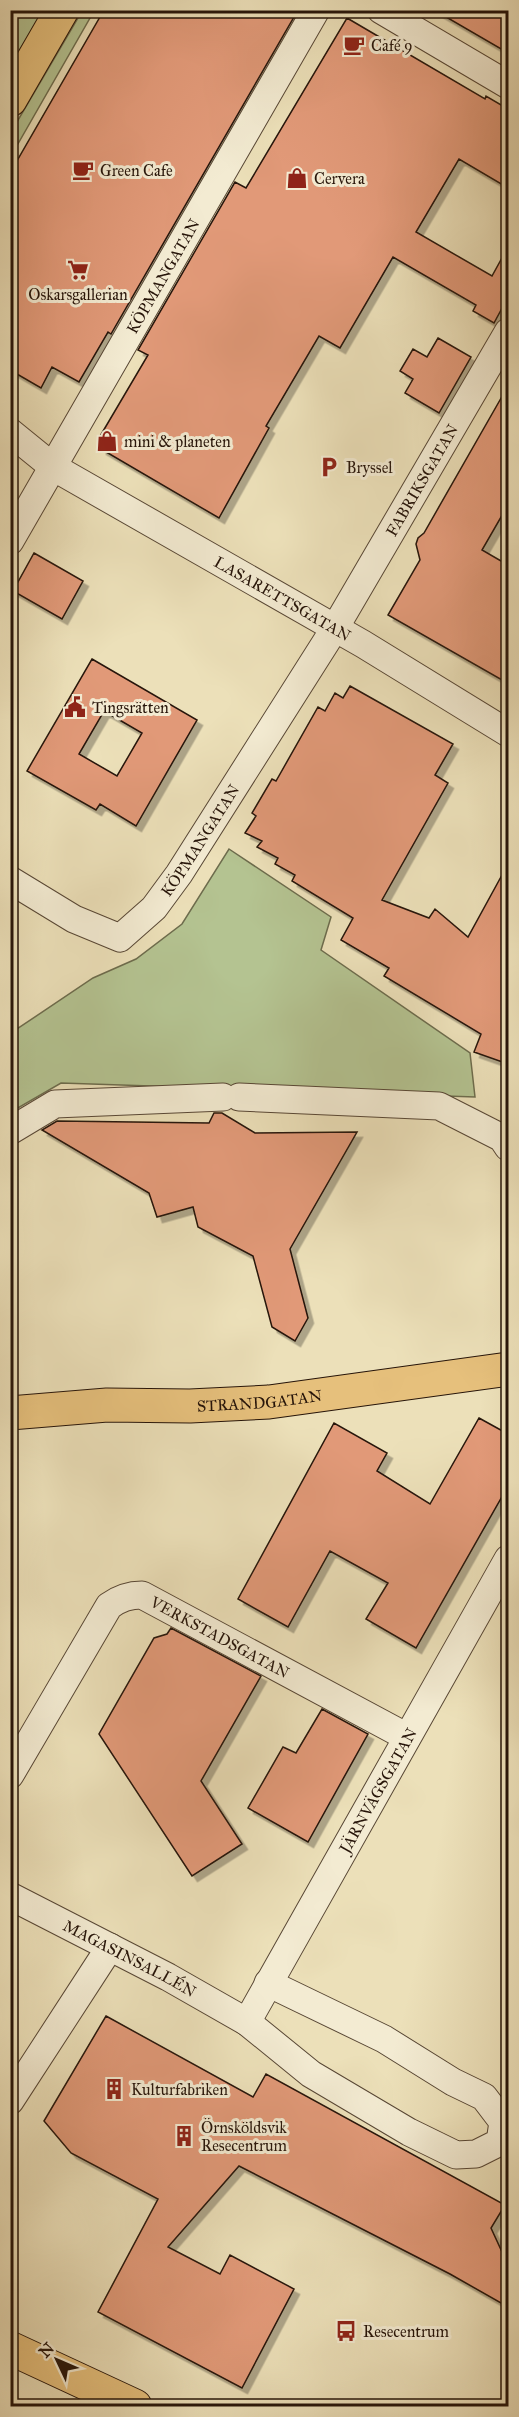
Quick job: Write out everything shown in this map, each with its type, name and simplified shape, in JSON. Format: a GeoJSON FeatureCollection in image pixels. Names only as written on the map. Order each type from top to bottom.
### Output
{"type":"FeatureCollection","features":[{"type":"Feature","properties":{"kind":"main road"},"geometry":{"type":"LineString","coordinates":[[10,100],[62,10]]}},
{"type":"Feature","properties":{"kind":"main road","name":"STRANDGATAN"},"geometry":{"type":"LineString","coordinates":[[10,1413],[108,1405],[190,1406],[269,1402],[508,1369]]}},
{"type":"Feature","properties":{"kind":"main road"},"geometry":{"type":"LineString","coordinates":[[10,2348],[135,2406]]}},
{"type":"Feature","properties":{"kind":"street","name":"KÖPMANGATAN"},"geometry":{"type":"LineString","coordinates":[[10,541],[316,10]]}},
{"type":"Feature","properties":{"kind":"street"},"geometry":{"type":"LineString","coordinates":[[381,10],[508,85]]}},
{"type":"Feature","properties":{"kind":"street","name":"FABRIKSGATAN"},"geometry":{"type":"LineString","coordinates":[[335,628],[508,332]]}},
{"type":"Feature","properties":{"kind":"street","name":"LASARETTSGATAN"},"geometry":{"type":"LineString","coordinates":[[10,432],[53,467],[335,628],[508,733]]}},
{"type":"Feature","properties":{"kind":"street","name":"LASARETTSGATAN"},"geometry":{"type":"LineString","coordinates":[[10,457],[53,467]]}},
{"type":"Feature","properties":{"kind":"street","name":"KÖPMANGATAN"},"geometry":{"type":"LineString","coordinates":[[10,880],[74,919],[120,938],[154,908],[179,874],[335,628]]}},
{"type":"Feature","properties":{"kind":"street"},"geometry":{"type":"LineString","coordinates":[[10,1131],[55,1104],[231,1097],[439,1106],[502,1138],[508,1147]]}},
{"type":"Feature","properties":{"kind":"street","name":"JÄRNVÄGSGATAN"},"geometry":{"type":"LineString","coordinates":[[247,2022],[508,1559]]}},
{"type":"Feature","properties":{"kind":"street","name":"VERKSTADSGATAN"},"geometry":{"type":"LineString","coordinates":[[10,1775],[109,1606],[117,1600],[135,1595],[142,1595],[407,1737]]}},
{"type":"Feature","properties":{"kind":"street","name":"MAGASINSALLÉN"},"geometry":{"type":"LineString","coordinates":[[10,1896],[110,1947],[247,2022],[311,2074],[409,2132],[456,2155],[476,2154],[500,2142],[503,2122],[484,2097],[453,2082],[384,2039],[268,1983]]}},
{"type":"Feature","properties":{"kind":"street"},"geometry":{"type":"LineString","coordinates":[[10,2101],[110,1947]]}},
{"type":"Feature","properties":{"kind":"green space"},"geometry":{"type":"Polygon","coordinates":[[[17,11],[43,11],[11,65],[11,21],[17,11]]]}},
{"type":"Feature","properties":{"kind":"green space"},"geometry":{"type":"Polygon","coordinates":[[[82,11],[94,11],[11,156],[11,132],[82,11]]]}},
{"type":"Feature","properties":{"kind":"green space"},"geometry":{"type":"Polygon","coordinates":[[[229,849],[331,917],[321,950],[470,1053],[475,1097],[61,1083],[11,1112],[11,1033],[93,978],[136,959],[182,924],[229,849]]]}},
{"type":"Feature","properties":{"kind":"building","name":"Oskarsgallerian"},"geometry":{"type":"Polygon","coordinates":[[[104,10],[298,10],[111,334],[108,332],[79,382],[52,367],[41,388],[10,370],[10,173],[104,10]]]}},
{"type":"Feature","properties":{"kind":"building"},"geometry":{"type":"Polygon","coordinates":[[[434,10],[508,10],[508,53],[434,10]]]}},
{"type":"Feature","properties":{"kind":"building"},"geometry":{"type":"Polygon","coordinates":[[[347,18],[485,99],[486,96],[508,109],[508,188],[459,159],[416,232],[492,276],[508,247],[508,297],[494,323],[473,311],[476,305],[393,257],[340,348],[319,336],[266,426],[269,428],[219,518],[101,449],[99,438],[148,355],[138,350],[235,182],[246,188],[347,18]]]}},
{"type":"Feature","properties":{"kind":"building"},"geometry":{"type":"Polygon","coordinates":[[[438,338],[471,357],[439,413],[405,393],[413,379],[400,371],[413,349],[427,357],[438,338]]]}},
{"type":"Feature","properties":{"kind":"building"},"geometry":{"type":"Polygon","coordinates":[[[508,386],[508,505],[482,550],[508,565],[508,669],[502,680],[388,615],[420,560],[416,544],[418,538],[424,533],[508,386]]]}},
{"type":"Feature","properties":{"kind":"building"},"geometry":{"type":"Polygon","coordinates":[[[34,553],[83,581],[62,619],[13,591],[34,553]]]}},
{"type":"Feature","properties":{"kind":"building"},"geometry":{"type":"Polygon","coordinates":[[[92,659],[197,720],[136,826],[100,804],[96,810],[27,771],[92,659]],[[104,711],[79,754],[117,776],[142,733],[104,711]]]}},
{"type":"Feature","properties":{"kind":"building"},"geometry":{"type":"Polygon","coordinates":[[[350,686],[453,744],[435,775],[448,783],[382,900],[429,918],[435,909],[468,937],[508,864],[508,1064],[474,1052],[481,1034],[384,976],[389,968],[341,940],[353,918],[292,881],[295,875],[275,864],[278,858],[257,847],[262,841],[245,833],[256,816],[252,813],[272,779],[276,781],[318,707],[325,711],[335,693],[343,698],[350,686]]]}},
{"type":"Feature","properties":{"kind":"building"},"geometry":{"type":"Polygon","coordinates":[[[214,1113],[222,1113],[255,1133],[357,1132],[290,1249],[308,1318],[295,1341],[272,1327],[253,1256],[198,1227],[193,1207],[157,1217],[149,1193],[42,1130],[57,1121],[209,1123],[214,1113]]]}},
{"type":"Feature","properties":{"kind":"building"},"geometry":{"type":"Polygon","coordinates":[[[479,1418],[508,1434],[508,1486],[416,1648],[366,1619],[388,1583],[330,1551],[288,1627],[238,1599],[334,1423],[387,1453],[377,1471],[430,1504],[479,1418]]]}},
{"type":"Feature","properties":{"kind":"building"},"geometry":{"type":"Polygon","coordinates":[[[171,1628],[261,1676],[201,1781],[242,1844],[192,1876],[99,1734],[154,1638],[167,1634],[171,1628]]]}},
{"type":"Feature","properties":{"kind":"building"},"geometry":{"type":"Polygon","coordinates":[[[322,1709],[368,1734],[308,1842],[248,1808],[283,1747],[296,1753],[322,1709]]]}},
{"type":"Feature","properties":{"kind":"building"},"geometry":{"type":"Polygon","coordinates":[[[106,2016],[253,2097],[266,2074],[505,2205],[491,2228],[508,2265],[508,2307],[450,2274],[239,2166],[168,2247],[220,2274],[230,2255],[294,2289],[242,2388],[98,2312],[158,2199],[71,2153],[44,2121],[106,2016]]]}},
{"type":"Feature","properties":{"kind":"place","name":"Café 9"},"geometry":{"type":"Point","coordinates":[354,45]}},
{"type":"Feature","properties":{"kind":"place","name":"Green Cafe"},"geometry":{"type":"Point","coordinates":[83,170]}},
{"type":"Feature","properties":{"kind":"place","name":"Cervera"},"geometry":{"type":"Point","coordinates":[297,178]}},
{"type":"Feature","properties":{"kind":"place","name":"Oskarsgallerian"},"geometry":{"type":"Point","coordinates":[78,270]}},
{"type":"Feature","properties":{"kind":"place","name":"mini & planeten"},"geometry":{"type":"Point","coordinates":[107,441]}},
{"type":"Feature","properties":{"kind":"place","name":"Bryssel"},"geometry":{"type":"Point","coordinates":[329,467]}},
{"type":"Feature","properties":{"kind":"place","name":"Tingsrätten"},"geometry":{"type":"Point","coordinates":[75,707]}},
{"type":"Feature","properties":{"kind":"place","name":"Kulturfabriken"},"geometry":{"type":"Point","coordinates":[114,2089]}},
{"type":"Feature","properties":{"kind":"place","name":"Örnsköldsvik Resecentrum"},"geometry":{"type":"Point","coordinates":[184,2136]}},
{"type":"Feature","properties":{"kind":"place","name":"Resecentrum"},"geometry":{"type":"Point","coordinates":[346,2331]}}]}
